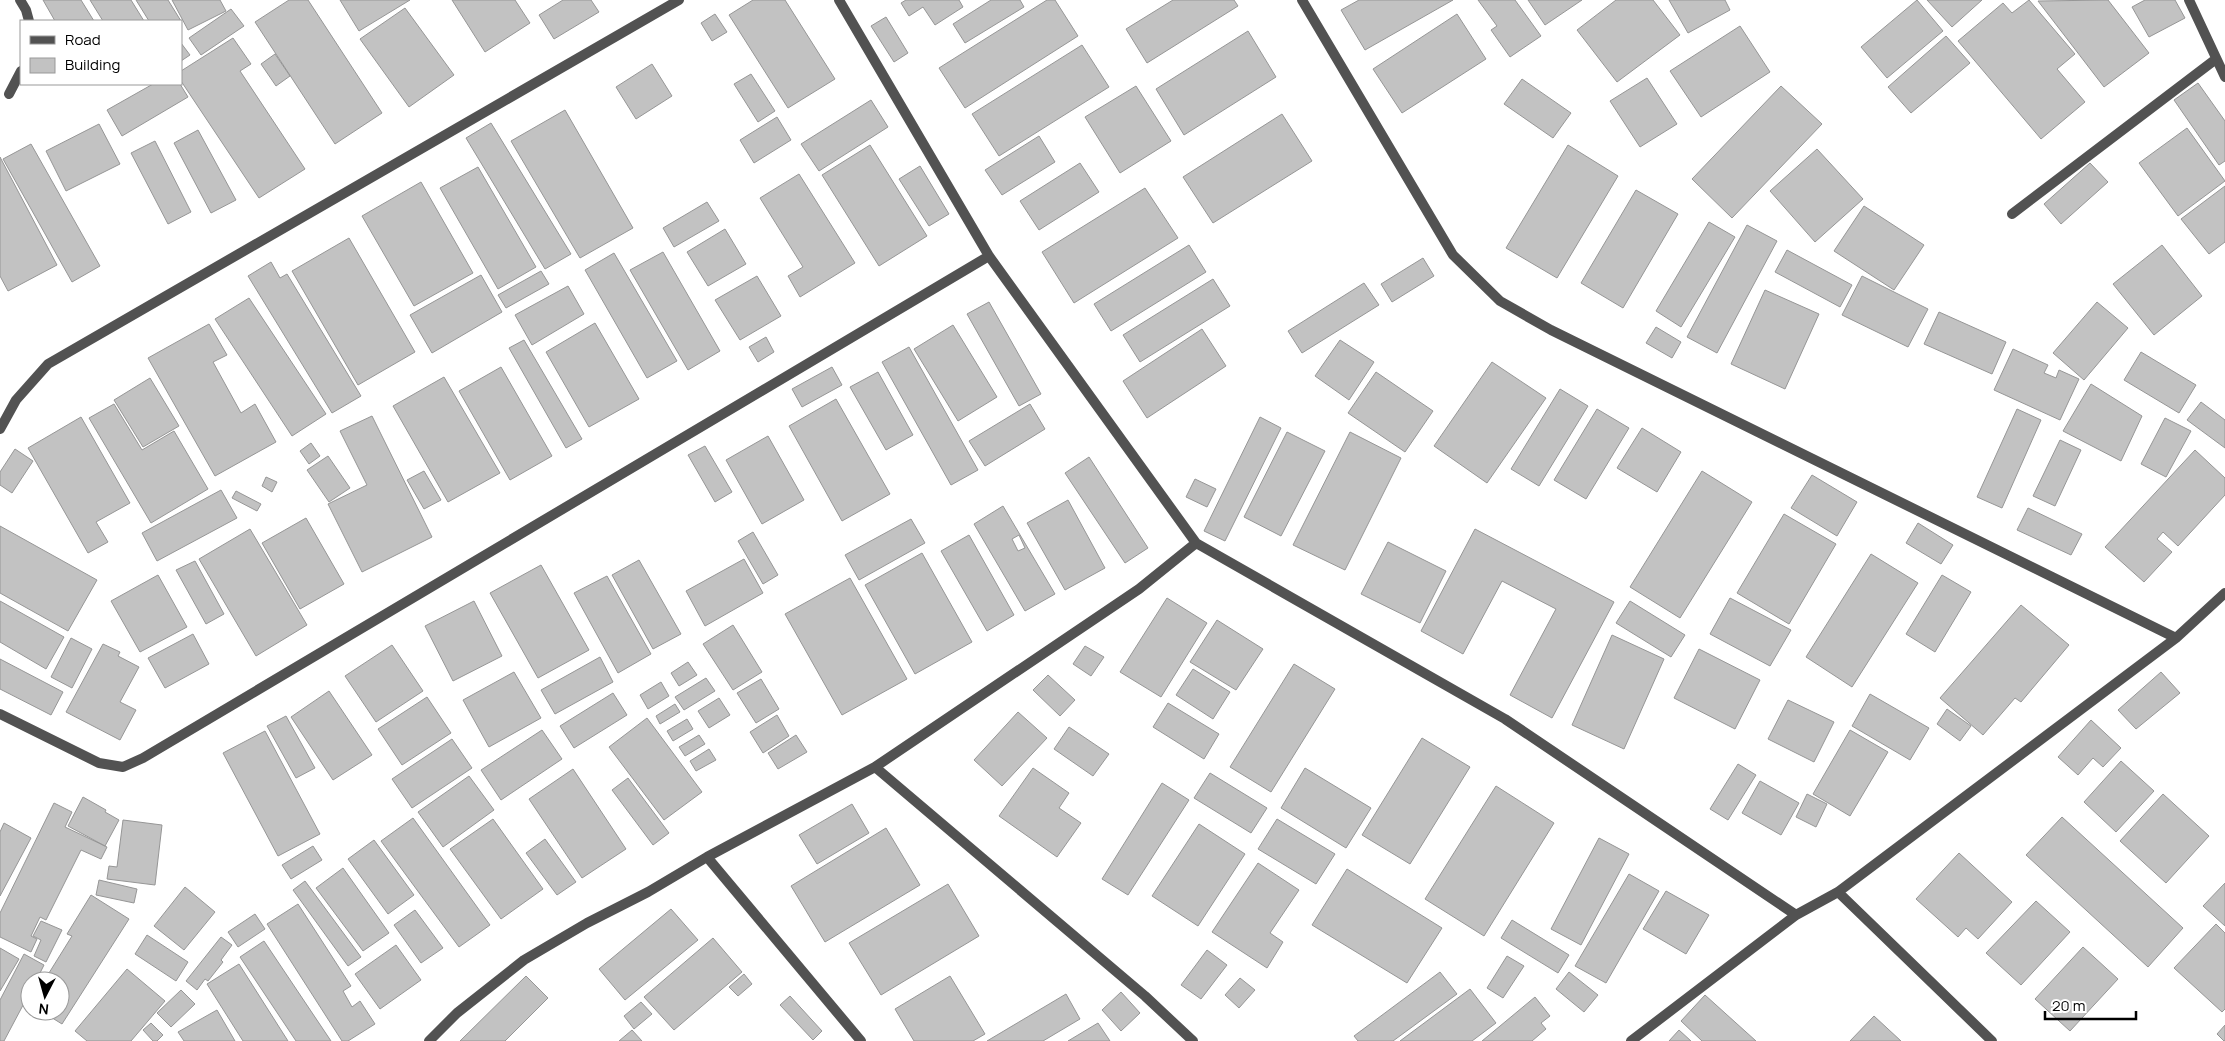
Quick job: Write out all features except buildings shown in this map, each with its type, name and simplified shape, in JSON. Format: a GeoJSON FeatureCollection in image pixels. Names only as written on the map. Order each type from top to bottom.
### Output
{"type":"FeatureCollection","features":[{"type":"Feature","properties":{"kind":"street"},"geometry":{"type":"LineString","coordinates":[[20,0],[29,20]]}},
{"type":"Feature","properties":{"kind":"street"},"geometry":{"type":"LineString","coordinates":[[0,429],[16,400],[48,364],[679,0]]}},
{"type":"Feature","properties":{"kind":"street"},"geometry":{"type":"LineString","coordinates":[[839,0],[989,256],[1196,543],[1505,719],[1796,914]]}},
{"type":"Feature","properties":{"kind":"street"},"geometry":{"type":"LineString","coordinates":[[1302,0],[1453,255],[1500,301],[1551,330],[2176,638]]}},
{"type":"Feature","properties":{"kind":"street"},"geometry":{"type":"LineString","coordinates":[[2189,0],[2225,76]]}},
{"type":"Feature","properties":{"kind":"street"},"geometry":{"type":"LineString","coordinates":[[2012,214],[2216,59]]}},
{"type":"Feature","properties":{"kind":"street"},"geometry":{"type":"LineString","coordinates":[[9,94],[20,73]]}},
{"type":"Feature","properties":{"kind":"street"},"geometry":{"type":"LineString","coordinates":[[0,714],[99,763],[123,767],[152,752],[989,256]]}},
{"type":"Feature","properties":{"kind":"street"},"geometry":{"type":"LineString","coordinates":[[429,1041],[457,1013],[524,960],[587,923],[648,892],[708,856],[876,767],[1139,589],[1196,543]]}},
{"type":"Feature","properties":{"kind":"street"},"geometry":{"type":"LineString","coordinates":[[1631,1041],[1796,914],[1838,892],[2176,638],[2225,593]]}},
{"type":"Feature","properties":{"kind":"street"},"geometry":{"type":"LineString","coordinates":[[876,767],[995,871],[1145,996],[1192,1041]]}},
{"type":"Feature","properties":{"kind":"street"},"geometry":{"type":"LineString","coordinates":[[708,856],[861,1041]]}},
{"type":"Feature","properties":{"kind":"street"},"geometry":{"type":"LineString","coordinates":[[1838,892],[1992,1041]]}}]}
